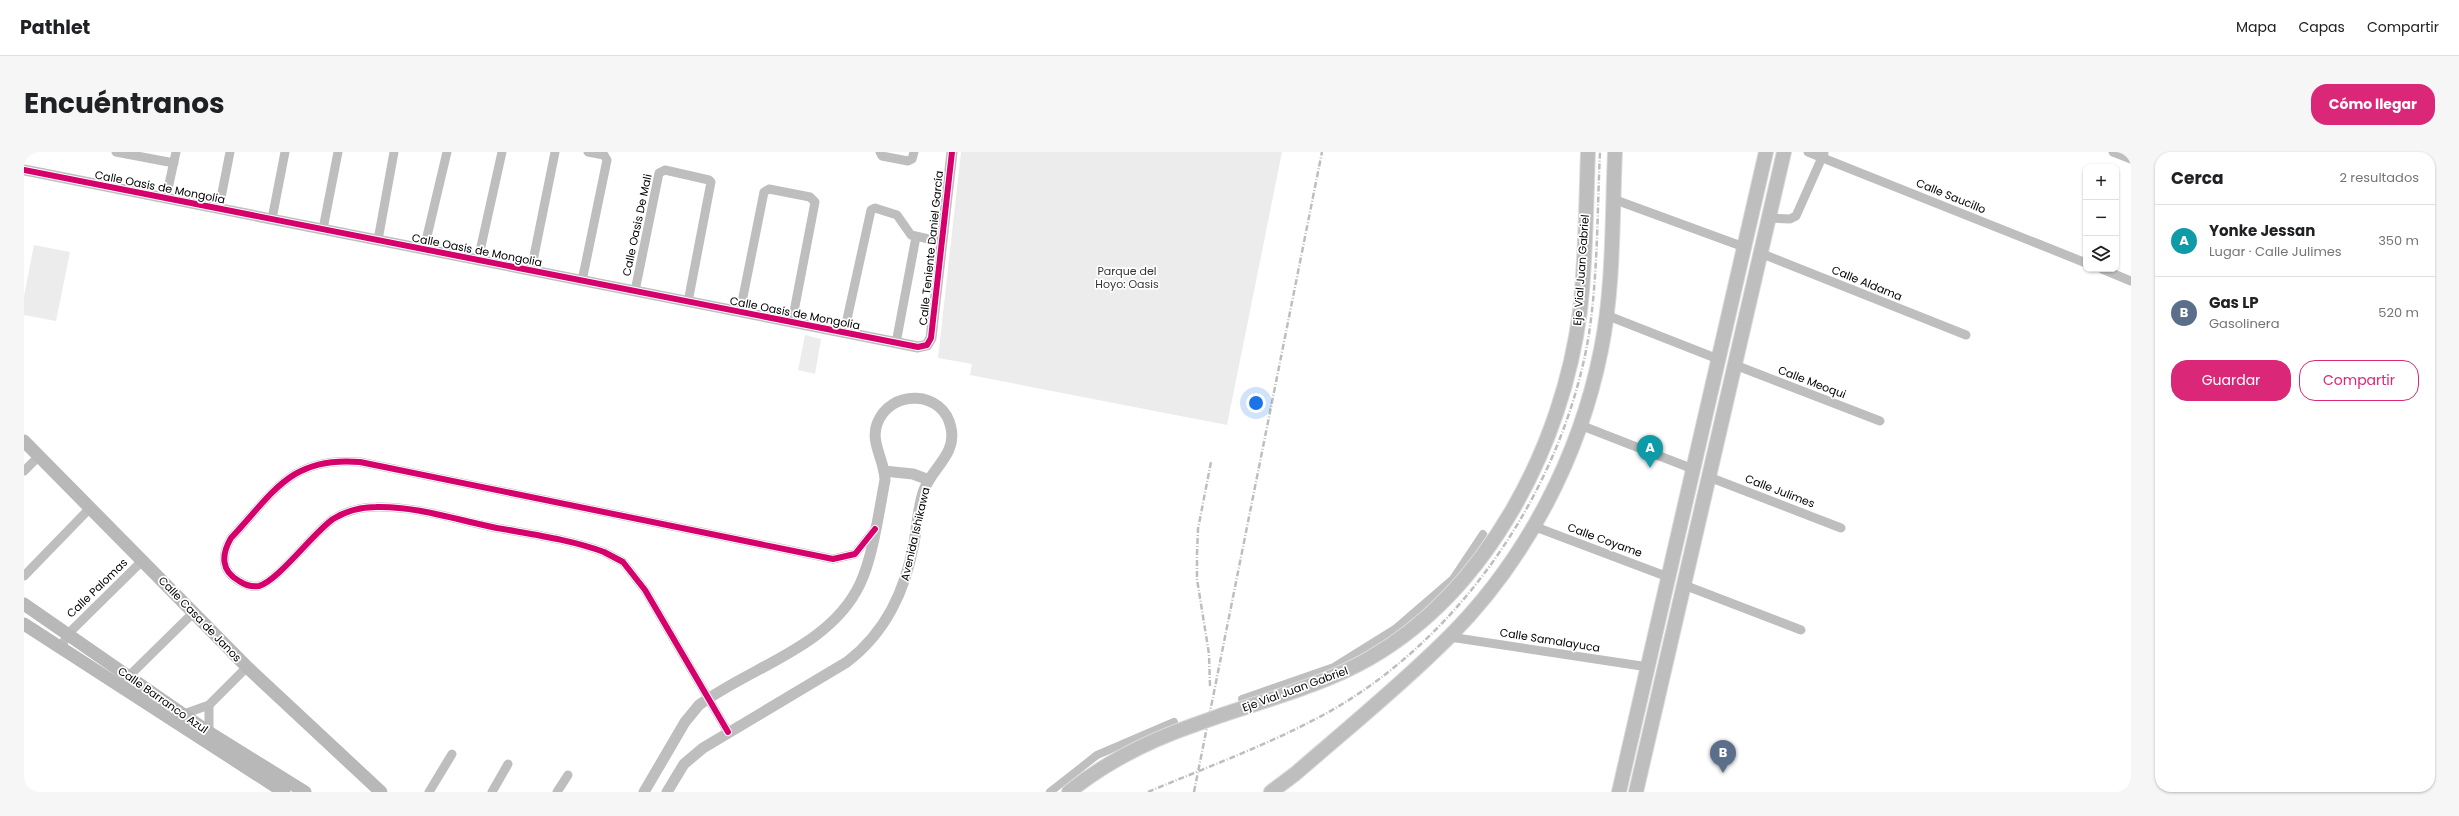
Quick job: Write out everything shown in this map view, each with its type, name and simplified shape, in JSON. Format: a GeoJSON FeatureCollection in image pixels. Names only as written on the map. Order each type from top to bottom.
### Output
{"type":"FeatureCollection","features":[{"type":"Feature","properties":{"kind":"main road","name":"Eje Vial Juan Gabriel"},"geometry":{"type":"LineString","coordinates":[[1069,792],[1106,765],[1134,749],[1194,725],[1340,674],[1388,647],[1444,600],[1468,574],[1497,533],[1520,493],[1555,415],[1569,368],[1580,310],[1588,152]]}},
{"type":"Feature","properties":{"kind":"main road"},"geometry":{"type":"LineString","coordinates":[[1271,792],[1296,774],[1450,636],[1496,582],[1533,526],[1564,467],[1580,425],[1596,372],[1606,315],[1616,152]]}},
{"type":"Feature","properties":{"kind":"main road"},"geometry":{"type":"LineString","coordinates":[[1619,792],[1766,152]]}},
{"type":"Feature","properties":{"kind":"main road"},"geometry":{"type":"LineString","coordinates":[[1636,792],[1784,152]]}},
{"type":"Feature","properties":{"kind":"main road","name":"Calle Casa de Janos"},"geometry":{"type":"LineString","coordinates":[[24,440],[247,667],[381,792]]}},
{"type":"Feature","properties":{"kind":"main road","name":"Calle Barranco Azul"},"geometry":{"type":"LineString","coordinates":[[24,604],[128,677],[178,718]]}},
{"type":"Feature","properties":{"kind":"main road","name":"Calle Barranco Azul"},"geometry":{"type":"LineString","coordinates":[[24,624],[208,737],[305,792]]}},
{"type":"Feature","properties":{"kind":"main road","name":"Calle Barranco Azul"},"geometry":{"type":"LineString","coordinates":[[208,737],[284,792]]}},
{"type":"Feature","properties":{"kind":"main road"},"geometry":{"type":"LineString","coordinates":[[1629,750],[1644,754]]}},
{"type":"Feature","properties":{"kind":"street"},"geometry":{"type":"LineString","coordinates":[[116,152],[174,163]]}},
{"type":"Feature","properties":{"kind":"street"},"geometry":{"type":"LineString","coordinates":[[166,198],[176,152]]}},
{"type":"Feature","properties":{"kind":"street"},"geometry":{"type":"LineString","coordinates":[[219,208],[230,152]]}},
{"type":"Feature","properties":{"kind":"street"},"geometry":{"type":"LineString","coordinates":[[272,219],[285,152]]}},
{"type":"Feature","properties":{"kind":"street"},"geometry":{"type":"LineString","coordinates":[[323,229],[338,152]]}},
{"type":"Feature","properties":{"kind":"street"},"geometry":{"type":"LineString","coordinates":[[378,240],[394,152]]}},
{"type":"Feature","properties":{"kind":"street"},"geometry":{"type":"LineString","coordinates":[[424,249],[447,152]]}},
{"type":"Feature","properties":{"kind":"street"},"geometry":{"type":"LineString","coordinates":[[478,260],[502,152]]}},
{"type":"Feature","properties":{"kind":"street"},"geometry":{"type":"LineString","coordinates":[[531,271],[555,152]]}},
{"type":"Feature","properties":{"kind":"street"},"geometry":{"type":"LineString","coordinates":[[582,281],[607,160],[604,155],[588,152]]}},
{"type":"Feature","properties":{"kind":"street"},"geometry":{"type":"LineString","coordinates":[[880,152],[882,156],[908,161],[912,160],[914,152]]}},
{"type":"Feature","properties":{"kind":"street","name":"Calle Teniente Daniel García"},"geometry":{"type":"LineString","coordinates":[[927,345],[931,338],[952,152]]}},
{"type":"Feature","properties":{"kind":"street","name":"Calle Saucillo"},"geometry":{"type":"LineString","coordinates":[[1808,152],[1823,155],[2083,262]]}},
{"type":"Feature","properties":{"kind":"street"},"geometry":{"type":"LineString","coordinates":[[2113,152],[2131,159]]}},
{"type":"Feature","properties":{"kind":"street"},"geometry":{"type":"LineString","coordinates":[[1768,218],[1790,219],[1796,216],[1823,155]]}},
{"type":"Feature","properties":{"kind":"street","name":"Calle Oasis de Mongolia"},"geometry":{"type":"LineString","coordinates":[[24,170],[918,348],[927,345]]}},
{"type":"Feature","properties":{"kind":"street","name":"Calle Oasis De Mali"},"geometry":{"type":"LineString","coordinates":[[635,291],[659,173],[665,170],[709,180],[711,182],[688,302]]}},
{"type":"Feature","properties":{"kind":"street"},"geometry":{"type":"LineString","coordinates":[[740,312],[764,192],[767,190],[810,197],[815,200],[792,322]]}},
{"type":"Feature","properties":{"kind":"street"},"geometry":{"type":"LineString","coordinates":[[1613,199],[1744,247]]}},
{"type":"Feature","properties":{"kind":"street"},"geometry":{"type":"LineString","coordinates":[[844,333],[870,211],[875,208],[895,214],[907,232],[916,237],[942,242]]}},
{"type":"Feature","properties":{"kind":"street"},"geometry":{"type":"LineString","coordinates":[[896,343],[916,237]]}},
{"type":"Feature","properties":{"kind":"street","name":"Calle Aldama"},"geometry":{"type":"LineString","coordinates":[[1760,253],[1966,335]]}},
{"type":"Feature","properties":{"kind":"street"},"geometry":{"type":"LineString","coordinates":[[2109,272],[2131,281]]}},
{"type":"Feature","properties":{"kind":"street"},"geometry":{"type":"LineString","coordinates":[[1606,315],[1718,359]]}},
{"type":"Feature","properties":{"kind":"street","name":"Calle Meoqui"},"geometry":{"type":"LineString","coordinates":[[1735,365],[1880,421]]}},
{"type":"Feature","properties":{"kind":"street","name":"Avenida Ishikawa"},"geometry":{"type":"LineString","coordinates":[[644,792],[685,722],[699,705],[708,698],[808,640],[833,622],[845,609],[861,582],[875,529],[885,480],[875,439],[877,424],[881,417],[894,404],[904,399],[926,399],[942,409],[947,416],[952,430],[948,453],[923,490],[906,580],[883,627],[868,644],[847,662],[728,732],[693,756],[684,764],[667,792]]}},
{"type":"Feature","properties":{"kind":"street"},"geometry":{"type":"LineString","coordinates":[[1580,425],[1693,469]]}},
{"type":"Feature","properties":{"kind":"street"},"geometry":{"type":"LineString","coordinates":[[24,471],[39,456]]}},
{"type":"Feature","properties":{"kind":"street"},"geometry":{"type":"LineString","coordinates":[[728,732],[636,576],[614,556],[594,548],[417,511],[376,507],[360,508],[333,519],[313,536],[271,579],[259,586],[248,585],[232,577],[224,565],[224,551],[231,538],[287,478],[313,464],[339,461],[368,464],[833,559],[855,554],[875,529]]}},
{"type":"Feature","properties":{"kind":"street"},"geometry":{"type":"LineString","coordinates":[[884,471],[913,474],[929,480]]}},
{"type":"Feature","properties":{"kind":"street","name":"Calle Julimes"},"geometry":{"type":"LineString","coordinates":[[1709,477],[1841,528]]}},
{"type":"Feature","properties":{"kind":"street"},"geometry":{"type":"LineString","coordinates":[[24,576],[90,508]]}},
{"type":"Feature","properties":{"kind":"street","name":"Calle Coyame"},"geometry":{"type":"LineString","coordinates":[[1533,526],[1668,577]]}},
{"type":"Feature","properties":{"kind":"street","name":"Calle Palomas"},"geometry":{"type":"LineString","coordinates":[[61,648],[68,634],[143,560]]}},
{"type":"Feature","properties":{"kind":"street"},"geometry":{"type":"LineString","coordinates":[[1684,585],[1801,630]]}},
{"type":"Feature","properties":{"kind":"street"},"geometry":{"type":"LineString","coordinates":[[128,677],[193,613]]}},
{"type":"Feature","properties":{"kind":"street","name":"Calle Samalayuca"},"geometry":{"type":"LineString","coordinates":[[1450,636],[1648,667]]}},
{"type":"Feature","properties":{"kind":"street"},"geometry":{"type":"LineString","coordinates":[[178,718],[209,705],[247,667]]}},
{"type":"Feature","properties":{"kind":"street"},"geometry":{"type":"LineString","coordinates":[[208,737],[209,705]]}},
{"type":"Feature","properties":{"kind":"street"},"geometry":{"type":"LineString","coordinates":[[428,792],[452,754]]}},
{"type":"Feature","properties":{"kind":"street"},"geometry":{"type":"LineString","coordinates":[[492,792],[508,764]]}},
{"type":"Feature","properties":{"kind":"street"},"geometry":{"type":"LineString","coordinates":[[557,792],[568,775]]}},
{"type":"Feature","properties":{"kind":"green space","name":"Parque del Hoyo: Oasis"},"geometry":{"type":"Polygon","coordinates":[[[961,152],[1282,152],[1227,425],[970,375],[972,364],[938,358],[961,152]]]}},
{"type":"Feature","properties":{"kind":"green space"},"geometry":{"type":"Polygon","coordinates":[[[34,245],[70,252],[56,321],[24,315],[24,296],[34,245]]]}},
{"type":"Feature","properties":{"kind":"green space"},"geometry":{"type":"Polygon","coordinates":[[[805,335],[821,339],[815,374],[798,370],[805,335]]]}},
{"type":"Feature","properties":{"kind":"waterway"},"geometry":{"type":"LineString","coordinates":[[1242,699],[1334,667],[1395,629],[1453,579],[1483,534]]}},
{"type":"Feature","properties":{"kind":"waterway"},"geometry":{"type":"LineString","coordinates":[[1050,792],[1097,755],[1174,722]]}},
{"type":"Feature","properties":{"kind":"railway"},"geometry":{"type":"LineString","coordinates":[[1194,792],[1322,152]]}},
{"type":"Feature","properties":{"kind":"railway"},"geometry":{"type":"LineString","coordinates":[[1148,792],[1282,736],[1325,714],[1374,683],[1419,646],[1460,603],[1497,556],[1529,505],[1554,452],[1574,396],[1588,340],[1594,294],[1600,152]]}},
{"type":"Feature","properties":{"kind":"railway"},"geometry":{"type":"LineString","coordinates":[[1210,686],[1209,654],[1197,579],[1197,554],[1198,529],[1211,462]]}},
{"type":"Feature","properties":{"kind":"cycle path"},"geometry":{"type":"LineString","coordinates":[[24,170],[918,347],[927,345],[931,338],[952,152]]}},
{"type":"Feature","properties":{"kind":"cycle path"},"geometry":{"type":"LineString","coordinates":[[728,732],[645,590],[623,562],[591,547],[420,511],[391,507],[370,507],[348,512],[333,519],[276,575],[267,582],[259,586],[254,586],[246,585],[233,577],[229,572],[224,562],[224,556],[228,544],[231,538],[286,480],[300,471],[317,465],[336,462],[360,462],[833,559],[855,554],[875,529]]}},
{"type":"Feature","properties":{"kind":"place","name":"Yonke Jessan"},"geometry":{"type":"Point","coordinates":[1650,468]}},
{"type":"Feature","properties":{"kind":"place","name":"Gas LP"},"geometry":{"type":"Point","coordinates":[1723,773]}}]}
